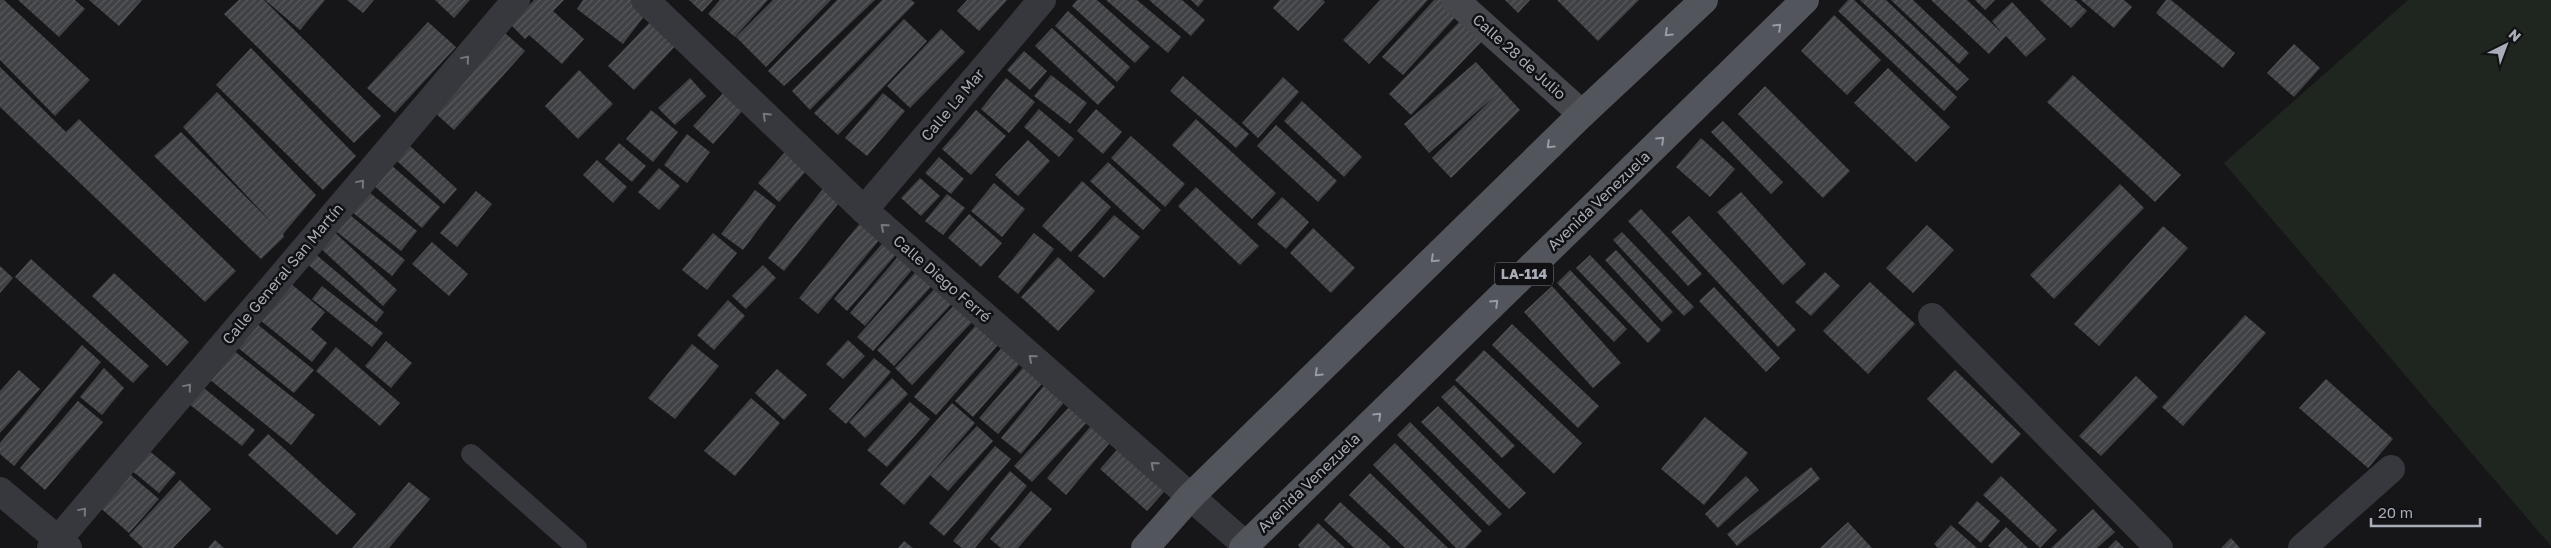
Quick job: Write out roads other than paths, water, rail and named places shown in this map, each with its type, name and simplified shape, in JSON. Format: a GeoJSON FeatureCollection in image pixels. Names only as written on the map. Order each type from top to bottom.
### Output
{"type":"FeatureCollection","features":[{"type":"Feature","properties":{"kind":"main road"},"geometry":{"type":"LineString","coordinates":[[1145,548],[1190,497],[1582,114],[1704,0]]}},
{"type":"Feature","properties":{"kind":"main road","name":"Avenida Venezuela"},"geometry":{"type":"LineString","coordinates":[[1246,547],[1805,0]]}},
{"type":"Feature","properties":{"kind":"street","name":"Calle General San Martín"},"geometry":{"type":"LineString","coordinates":[[59,545],[516,0]]}},
{"type":"Feature","properties":{"kind":"street","name":"Calle Diego Ferré"},"geometry":{"type":"LineString","coordinates":[[645,0],[864,210],[1246,547]]}},
{"type":"Feature","properties":{"kind":"street","name":"Calle La Mar"},"geometry":{"type":"LineString","coordinates":[[864,210],[1042,0]]}},
{"type":"Feature","properties":{"kind":"street","name":"Calle 28 de Julio"},"geometry":{"type":"LineString","coordinates":[[1455,0],[1582,114]]}},
{"type":"Feature","properties":{"kind":"street"},"geometry":{"type":"LineString","coordinates":[[1932,317],[2158,548]]}},
{"type":"Feature","properties":{"kind":"street"},"geometry":{"type":"LineString","coordinates":[[2302,548],[2391,469]]}},
{"type":"Feature","properties":{"kind":"street"},"geometry":{"type":"LineString","coordinates":[[0,492],[59,545]]}},
{"type":"Feature","properties":{"kind":"lane"},"geometry":{"type":"LineString","coordinates":[[471,454],[577,548]]}}]}
